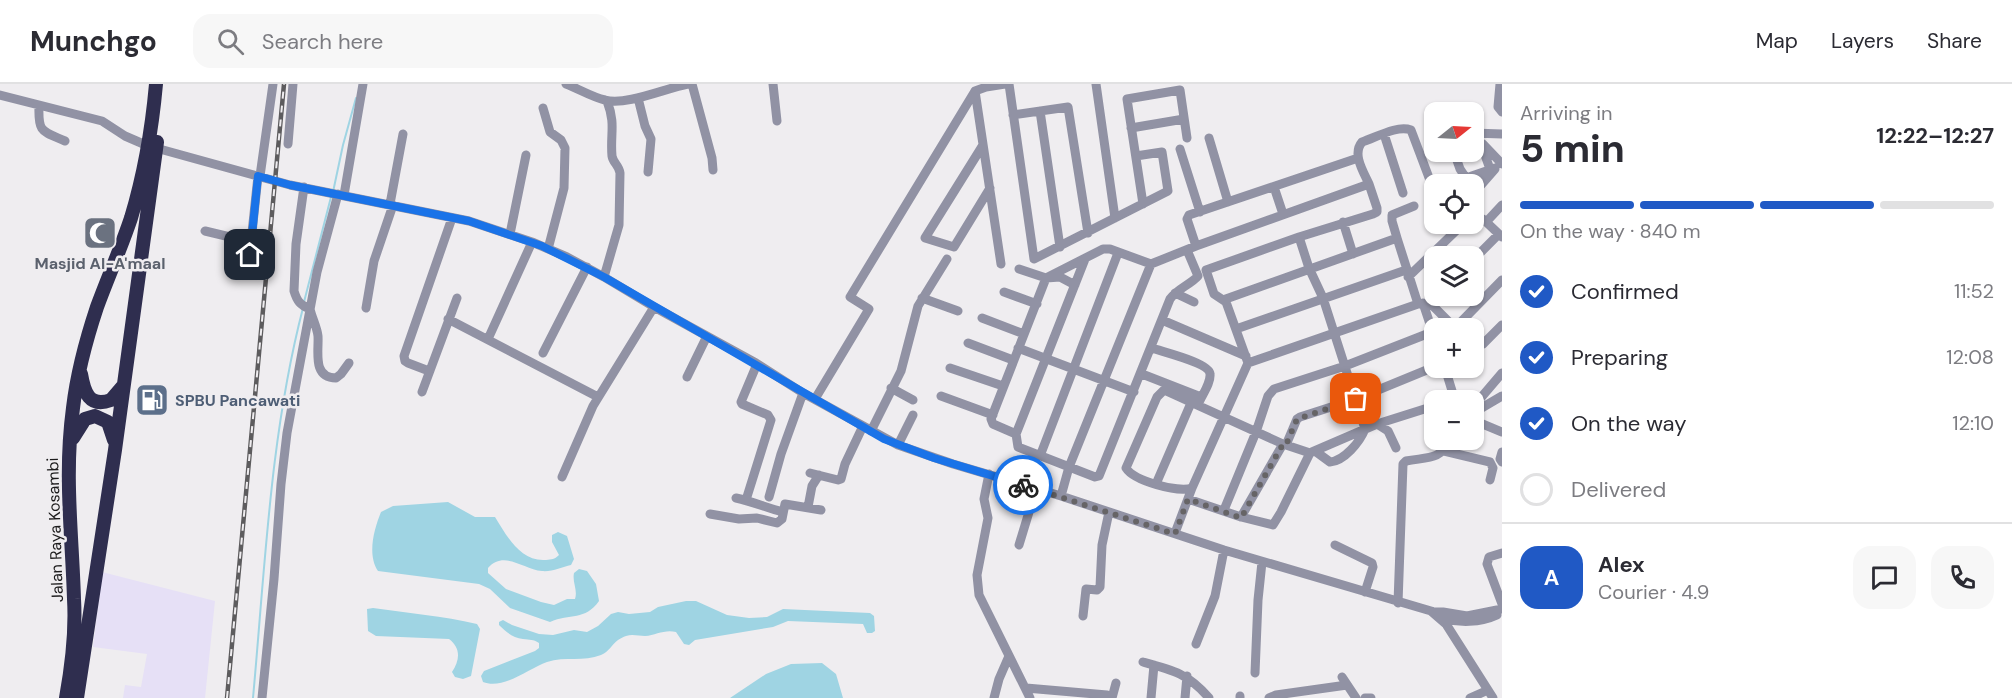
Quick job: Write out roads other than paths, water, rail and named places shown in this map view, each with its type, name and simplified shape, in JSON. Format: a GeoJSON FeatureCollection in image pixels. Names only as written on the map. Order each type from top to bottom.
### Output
{"type":"FeatureCollection","features":[{"type":"Feature","properties":{"kind":"highway","name":"Jalan Raya Kosambi"},"geometry":{"type":"LineString","coordinates":[[76,698],[124,384],[152,147],[156,84]]}},
{"type":"Feature","properties":{"kind":"highway","name":"Jalan Raya Kosambi"},"geometry":{"type":"LineString","coordinates":[[66,698],[74,638],[75,600],[68,514],[68,452],[80,366],[98,304],[130,218],[152,147],[166,84]]}},
{"type":"Feature","properties":{"kind":"highway"},"geometry":{"type":"LineString","coordinates":[[80,366],[85,391],[96,401],[104,403],[111,400],[124,384]]}},
{"type":"Feature","properties":{"kind":"highway"},"geometry":{"type":"LineString","coordinates":[[68,452],[81,422],[84,418],[95,416],[105,420],[111,427],[115,450]]}},
{"type":"Feature","properties":{"kind":"street"},"geometry":{"type":"LineString","coordinates":[[240,256],[250,255],[273,84]]}},
{"type":"Feature","properties":{"kind":"street"},"geometry":{"type":"LineString","coordinates":[[288,144],[293,84]]}},
{"type":"Feature","properties":{"kind":"street"},"geometry":{"type":"LineString","coordinates":[[262,698],[281,484],[303,344],[305,306],[317,272],[338,194],[363,84]]}},
{"type":"Feature","properties":{"kind":"street"},"geometry":{"type":"LineString","coordinates":[[566,84],[607,101],[638,98],[690,84],[713,163],[712,170]]}},
{"type":"Feature","properties":{"kind":"street"},"geometry":{"type":"LineString","coordinates":[[773,84],[777,121]]}},
{"type":"Feature","properties":{"kind":"street"},"geometry":{"type":"LineString","coordinates":[[815,399],[869,309],[850,297],[975,91],[1007,84],[1033,258],[1037,259],[1168,191],[1162,152],[1136,156]]}},
{"type":"Feature","properties":{"kind":"street"},"geometry":{"type":"LineString","coordinates":[[1096,84],[1115,218]]}},
{"type":"Feature","properties":{"kind":"street"},"geometry":{"type":"LineString","coordinates":[[1500,84],[1498,107],[1502,112]]}},
{"type":"Feature","properties":{"kind":"street"},"geometry":{"type":"LineString","coordinates":[[1143,204],[1126,99],[1180,90],[1187,138]]}},
{"type":"Feature","properties":{"kind":"street"},"geometry":{"type":"LineString","coordinates":[[975,91],[1001,264]]}},
{"type":"Feature","properties":{"kind":"street"},"geometry":{"type":"LineString","coordinates":[[0,95],[102,121],[125,136],[152,147],[304,187],[452,218],[532,242],[587,267],[757,364],[803,393],[898,445],[1451,621],[1502,611]]}},
{"type":"Feature","properties":{"kind":"street"},"geometry":{"type":"LineString","coordinates":[[638,98],[651,139],[648,172]]}},
{"type":"Feature","properties":{"kind":"street"},"geometry":{"type":"LineString","coordinates":[[604,277],[619,225],[621,173],[612,155],[613,122],[607,101]]}},
{"type":"Feature","properties":{"kind":"street"},"geometry":{"type":"LineString","coordinates":[[39,106],[39,126],[44,132],[65,141]]}},
{"type":"Feature","properties":{"kind":"street"},"geometry":{"type":"LineString","coordinates":[[1013,115],[1068,107],[1088,233]]}},
{"type":"Feature","properties":{"kind":"street"},"geometry":{"type":"LineString","coordinates":[[543,108],[550,132],[561,140],[565,148],[564,188],[548,249]]}},
{"type":"Feature","properties":{"kind":"street"},"geometry":{"type":"LineString","coordinates":[[1040,111],[1060,247]]}},
{"type":"Feature","properties":{"kind":"street"},"geometry":{"type":"LineString","coordinates":[[1131,128],[1184,119]]}},
{"type":"Feature","properties":{"kind":"street"},"geometry":{"type":"LineString","coordinates":[[1175,534],[1192,488],[1247,360],[1227,302],[1214,294],[1206,272],[1208,269],[1377,212],[1358,158],[1358,150],[1362,142],[1404,128],[1412,130],[1428,174]]}},
{"type":"Feature","properties":{"kind":"street"},"geometry":{"type":"LineString","coordinates":[[366,308],[374,261],[391,204],[403,134]]}},
{"type":"Feature","properties":{"kind":"street"},"geometry":{"type":"LineString","coordinates":[[1384,134],[1403,193]]}},
{"type":"Feature","properties":{"kind":"street"},"geometry":{"type":"LineString","coordinates":[[1484,134],[1502,134]]}},
{"type":"Feature","properties":{"kind":"street"},"geometry":{"type":"LineString","coordinates":[[1209,138],[1228,202]]}},
{"type":"Feature","properties":{"kind":"street"},"geometry":{"type":"LineString","coordinates":[[983,145],[925,238],[954,247],[990,188]]}},
{"type":"Feature","properties":{"kind":"street"},"geometry":{"type":"LineString","coordinates":[[1484,146],[1497,166]]}},
{"type":"Feature","properties":{"kind":"street"},"geometry":{"type":"LineString","coordinates":[[1180,149],[1200,212]]}},
{"type":"Feature","properties":{"kind":"street"},"geometry":{"type":"LineString","coordinates":[[510,234],[526,155]]}},
{"type":"Feature","properties":{"kind":"street"},"geometry":{"type":"LineString","coordinates":[[1085,259],[1016,434],[1018,447],[1095,477],[1099,476],[1142,374],[1161,320],[1175,293],[1198,276],[1187,219],[1189,215],[1358,158]]}},
{"type":"Feature","properties":{"kind":"street"},"geometry":{"type":"LineString","coordinates":[[1458,162],[1465,177],[1497,166]]}},
{"type":"Feature","properties":{"kind":"street"},"geometry":{"type":"LineString","coordinates":[[1484,181],[1497,166]]}},
{"type":"Feature","properties":{"kind":"street"},"geometry":{"type":"LineString","coordinates":[[1016,434],[993,424],[991,419],[1046,278],[1103,249],[1151,264],[1368,183]]}},
{"type":"Feature","properties":{"kind":"street"},"geometry":{"type":"LineString","coordinates":[[304,187],[293,281],[296,299],[305,306],[317,333],[318,364],[328,377],[336,378],[349,363]]}},
{"type":"Feature","properties":{"kind":"street"},"geometry":{"type":"LineString","coordinates":[[1274,187],[1283,214]]}},
{"type":"Feature","properties":{"kind":"street"},"geometry":{"type":"LineString","coordinates":[[1489,219],[1502,205]]}},
{"type":"Feature","properties":{"kind":"street"},"geometry":{"type":"LineString","coordinates":[[1161,320],[1247,360],[1424,303],[1407,273],[1392,221],[1392,215],[1414,206]]}},
{"type":"Feature","properties":{"kind":"street"},"geometry":{"type":"LineString","coordinates":[[429,371],[408,363],[404,357],[452,218]]}},
{"type":"Feature","properties":{"kind":"street"},"geometry":{"type":"LineString","coordinates":[[1484,220],[1500,236],[1484,250]]}},
{"type":"Feature","properties":{"kind":"street"},"geometry":{"type":"LineString","coordinates":[[1343,222],[1353,254]]}},
{"type":"Feature","properties":{"kind":"street"},"geometry":{"type":"LineString","coordinates":[[205,231],[251,242]]}},
{"type":"Feature","properties":{"kind":"street"},"geometry":{"type":"LineString","coordinates":[[1236,329],[1323,298],[1407,273],[1452,234]]}},
{"type":"Feature","properties":{"kind":"street"},"geometry":{"type":"LineString","coordinates":[[1142,374],[1224,418],[1285,444],[1313,452],[1330,462],[1344,456],[1362,438],[1365,429],[1323,298],[1309,268],[1299,237]]}},
{"type":"Feature","properties":{"kind":"street"},"geometry":{"type":"LineString","coordinates":[[1222,300],[1397,238]]}},
{"type":"Feature","properties":{"kind":"street"},"geometry":{"type":"LineString","coordinates":[[488,339],[532,242]]}},
{"type":"Feature","properties":{"kind":"street"},"geometry":{"type":"LineString","coordinates":[[1040,456],[1118,253]]}},
{"type":"Feature","properties":{"kind":"street"},"geometry":{"type":"LineString","coordinates":[[808,507],[814,474],[841,479],[845,464],[891,388],[906,358],[914,320],[922,298],[947,259]]}},
{"type":"Feature","properties":{"kind":"street"},"geometry":{"type":"LineString","coordinates":[[1061,496],[1069,467],[1151,264]]}},
{"type":"Feature","properties":{"kind":"street"},"geometry":{"type":"LineString","coordinates":[[543,353],[587,267]]}},
{"type":"Feature","properties":{"kind":"street"},"geometry":{"type":"LineString","coordinates":[[1019,269],[1046,278],[1056,276],[1075,285]]}},
{"type":"Feature","properties":{"kind":"street"},"geometry":{"type":"LineString","coordinates":[[1465,318],[1502,280]]}},
{"type":"Feature","properties":{"kind":"street"},"geometry":{"type":"LineString","coordinates":[[1004,292],[1037,304]]}},
{"type":"Feature","properties":{"kind":"street"},"geometry":{"type":"LineString","coordinates":[[1175,293],[1194,302]]}},
{"type":"Feature","properties":{"kind":"street"},"geometry":{"type":"LineString","coordinates":[[422,392],[457,298]]}},
{"type":"Feature","properties":{"kind":"street"},"geometry":{"type":"LineString","coordinates":[[922,298],[958,311]]}},
{"type":"Feature","properties":{"kind":"street"},"geometry":{"type":"LineString","coordinates":[[1428,306],[1443,318]]}},
{"type":"Feature","properties":{"kind":"street"},"geometry":{"type":"LineString","coordinates":[[562,477],[598,397],[654,307]]}},
{"type":"Feature","properties":{"kind":"street"},"geometry":{"type":"LineString","coordinates":[[982,318],[1024,334]]}},
{"type":"Feature","properties":{"kind":"street"},"geometry":{"type":"LineString","coordinates":[[448,319],[598,397]]}},
{"type":"Feature","properties":{"kind":"street"},"geometry":{"type":"LineString","coordinates":[[1484,343],[1502,325]]}},
{"type":"Feature","properties":{"kind":"street"},"geometry":{"type":"LineString","coordinates":[[687,377],[707,336]]}},
{"type":"Feature","properties":{"kind":"street"},"geometry":{"type":"LineString","coordinates":[[1224,510],[1268,396],[1274,389],[1424,337]]}},
{"type":"Feature","properties":{"kind":"street"},"geometry":{"type":"LineString","coordinates":[[968,343],[1013,360]]}},
{"type":"Feature","properties":{"kind":"street"},"geometry":{"type":"LineString","coordinates":[[303,344],[316,350]]}},
{"type":"Feature","properties":{"kind":"street"},"geometry":{"type":"LineString","coordinates":[[1018,348],[1134,392]]}},
{"type":"Feature","properties":{"kind":"street"},"geometry":{"type":"LineString","coordinates":[[1152,348],[1201,364],[1209,369],[1210,379],[1156,484]]}},
{"type":"Feature","properties":{"kind":"street"},"geometry":{"type":"LineString","coordinates":[[746,500],[771,420],[768,415],[741,402],[757,364]]}},
{"type":"Feature","properties":{"kind":"street"},"geometry":{"type":"LineString","coordinates":[[950,368],[1002,386]]}},
{"type":"Feature","properties":{"kind":"street"},"geometry":{"type":"LineString","coordinates":[[1241,518],[1285,444],[1297,419],[1356,399],[1424,371]]}},
{"type":"Feature","properties":{"kind":"street"},"geometry":{"type":"LineString","coordinates":[[1484,395],[1501,377]]}},
{"type":"Feature","properties":{"kind":"street"},"geometry":{"type":"LineString","coordinates":[[891,388],[913,400]]}},
{"type":"Feature","properties":{"kind":"street"},"geometry":{"type":"LineString","coordinates":[[1192,488],[1182,490],[1156,484],[1131,474],[1126,468],[1154,403],[1164,390],[1197,402]]}},
{"type":"Feature","properties":{"kind":"street"},"geometry":{"type":"LineString","coordinates":[[769,497],[781,454],[803,393]]}},
{"type":"Feature","properties":{"kind":"street"},"geometry":{"type":"LineString","coordinates":[[941,396],[993,415]]}},
{"type":"Feature","properties":{"kind":"street"},"geometry":{"type":"LineString","coordinates":[[1484,407],[1502,396]]}},
{"type":"Feature","properties":{"kind":"street"},"geometry":{"type":"LineString","coordinates":[[1188,499],[1241,518],[1274,524],[1313,452],[1377,424],[1424,409]]}},
{"type":"Feature","properties":{"kind":"street"},"geometry":{"type":"LineString","coordinates":[[898,445],[912,415]]}},
{"type":"Feature","properties":{"kind":"street"},"geometry":{"type":"LineString","coordinates":[[1377,424],[1388,431],[1396,448]]}},
{"type":"Feature","properties":{"kind":"street"},"geometry":{"type":"LineString","coordinates":[[1484,425],[1502,432]]}},
{"type":"Feature","properties":{"kind":"street"},"geometry":{"type":"LineString","coordinates":[[1398,603],[1403,464],[1407,461],[1438,456],[1444,451],[1481,459],[1499,459]]}},
{"type":"Feature","properties":{"kind":"street"},"geometry":{"type":"LineString","coordinates":[[1490,480],[1493,468],[1499,459]]}},
{"type":"Feature","properties":{"kind":"street"},"geometry":{"type":"LineString","coordinates":[[989,474],[984,503],[988,518],[976,581],[979,595],[1030,698]]}},
{"type":"Feature","properties":{"kind":"street"},"geometry":{"type":"LineString","coordinates":[[1019,545],[1035,489]]}},
{"type":"Feature","properties":{"kind":"street"},"geometry":{"type":"LineString","coordinates":[[736,498],[783,512]]}},
{"type":"Feature","properties":{"kind":"street"},"geometry":{"type":"LineString","coordinates":[[710,514],[739,519],[757,518],[777,523],[780,522],[785,504],[821,510]]}},
{"type":"Feature","properties":{"kind":"street"},"geometry":{"type":"LineString","coordinates":[[1083,616],[1086,589],[1097,590],[1100,587],[1102,545],[1109,512]]}},
{"type":"Feature","properties":{"kind":"street"},"geometry":{"type":"LineString","coordinates":[[1335,545],[1372,563],[1373,567],[1365,592]]}},
{"type":"Feature","properties":{"kind":"street"},"geometry":{"type":"LineString","coordinates":[[1196,644],[1215,596],[1224,550]]}},
{"type":"Feature","properties":{"kind":"street"},"geometry":{"type":"LineString","coordinates":[[1502,553],[1492,555],[1487,560],[1497,575],[1502,604]]}},
{"type":"Feature","properties":{"kind":"street"},"geometry":{"type":"LineString","coordinates":[[1255,672],[1262,562]]}},
{"type":"Feature","properties":{"kind":"street"},"geometry":{"type":"LineString","coordinates":[[1438,615],[1491,694],[1470,698]]}},
{"type":"Feature","properties":{"kind":"street"},"geometry":{"type":"LineString","coordinates":[[994,698],[1009,656]]}},
{"type":"Feature","properties":{"kind":"street"},"geometry":{"type":"LineString","coordinates":[[1143,662],[1187,676],[1209,698]]}},
{"type":"Feature","properties":{"kind":"street"},"geometry":{"type":"LineString","coordinates":[[1151,698],[1154,665]]}},
{"type":"Feature","properties":{"kind":"street"},"geometry":{"type":"LineString","coordinates":[[1187,676],[1188,697]]}},
{"type":"Feature","properties":{"kind":"street"},"geometry":{"type":"LineString","coordinates":[[1269,698],[1344,681],[1356,698]]}},
{"type":"Feature","properties":{"kind":"street"},"geometry":{"type":"LineString","coordinates":[[1026,688],[1078,695],[1107,695],[1111,698],[1116,683]]}},
{"type":"Feature","properties":{"kind":"street"},"geometry":{"type":"LineString","coordinates":[[1365,698],[1371,698]]}},
{"type":"Feature","properties":{"kind":"water"},"geometry":{"type":"Polygon","coordinates":[[[448,502],[475,517],[495,517],[515,546],[537,560],[554,559],[559,555],[552,542],[552,535],[558,532],[567,536],[574,559],[571,565],[542,571],[514,562],[501,561],[488,568],[488,573],[506,589],[554,605],[567,599],[575,599],[574,573],[579,569],[587,571],[596,584],[599,601],[583,614],[550,622],[510,608],[490,589],[479,584],[378,571],[372,550],[381,512],[393,506],[448,502]]]}},
{"type":"Feature","properties":{"kind":"water"},"geometry":{"type":"Polygon","coordinates":[[[696,601],[727,615],[749,618],[767,617],[783,609],[870,613],[874,616],[875,631],[867,633],[863,624],[788,621],[773,627],[695,640],[689,645],[684,644],[676,632],[672,631],[645,636],[628,635],[618,640],[606,652],[595,657],[554,660],[507,681],[491,684],[483,682],[481,676],[484,671],[539,648],[539,643],[533,640],[519,638],[507,632],[499,625],[499,622],[503,620],[539,634],[553,635],[574,630],[587,632],[611,614],[650,612],[658,607],[696,601]]]}},
{"type":"Feature","properties":{"kind":"water"},"geometry":{"type":"Polygon","coordinates":[[[373,608],[477,624],[480,629],[471,676],[463,679],[455,677],[452,672],[457,663],[458,654],[456,646],[449,639],[376,636],[368,631],[367,609],[373,608]]]}},
{"type":"Feature","properties":{"kind":"water"},"geometry":{"type":"Polygon","coordinates":[[[822,663],[836,674],[843,698],[730,698],[766,674],[791,664],[822,663]]]}},
{"type":"Feature","properties":{"kind":"waterway"},"geometry":{"type":"LineString","coordinates":[[333,192],[356,98]]}},
{"type":"Feature","properties":{"kind":"waterway"},"geometry":{"type":"LineString","coordinates":[[304,302],[331,197]]}},
{"type":"Feature","properties":{"kind":"waterway"},"geometry":{"type":"LineString","coordinates":[[253,698],[276,453],[283,404],[303,308]]}},
{"type":"Feature","properties":{"kind":"railway"},"geometry":{"type":"LineString","coordinates":[[227,698],[284,84]]}},
{"type":"Feature","properties":{"kind":"place","name":"Masjid Al-A'maal"},"geometry":{"type":"Point","coordinates":[100,233]}},
{"type":"Feature","properties":{"kind":"place","name":"SPBU Pancawati"},"geometry":{"type":"Point","coordinates":[152,400]}}]}
